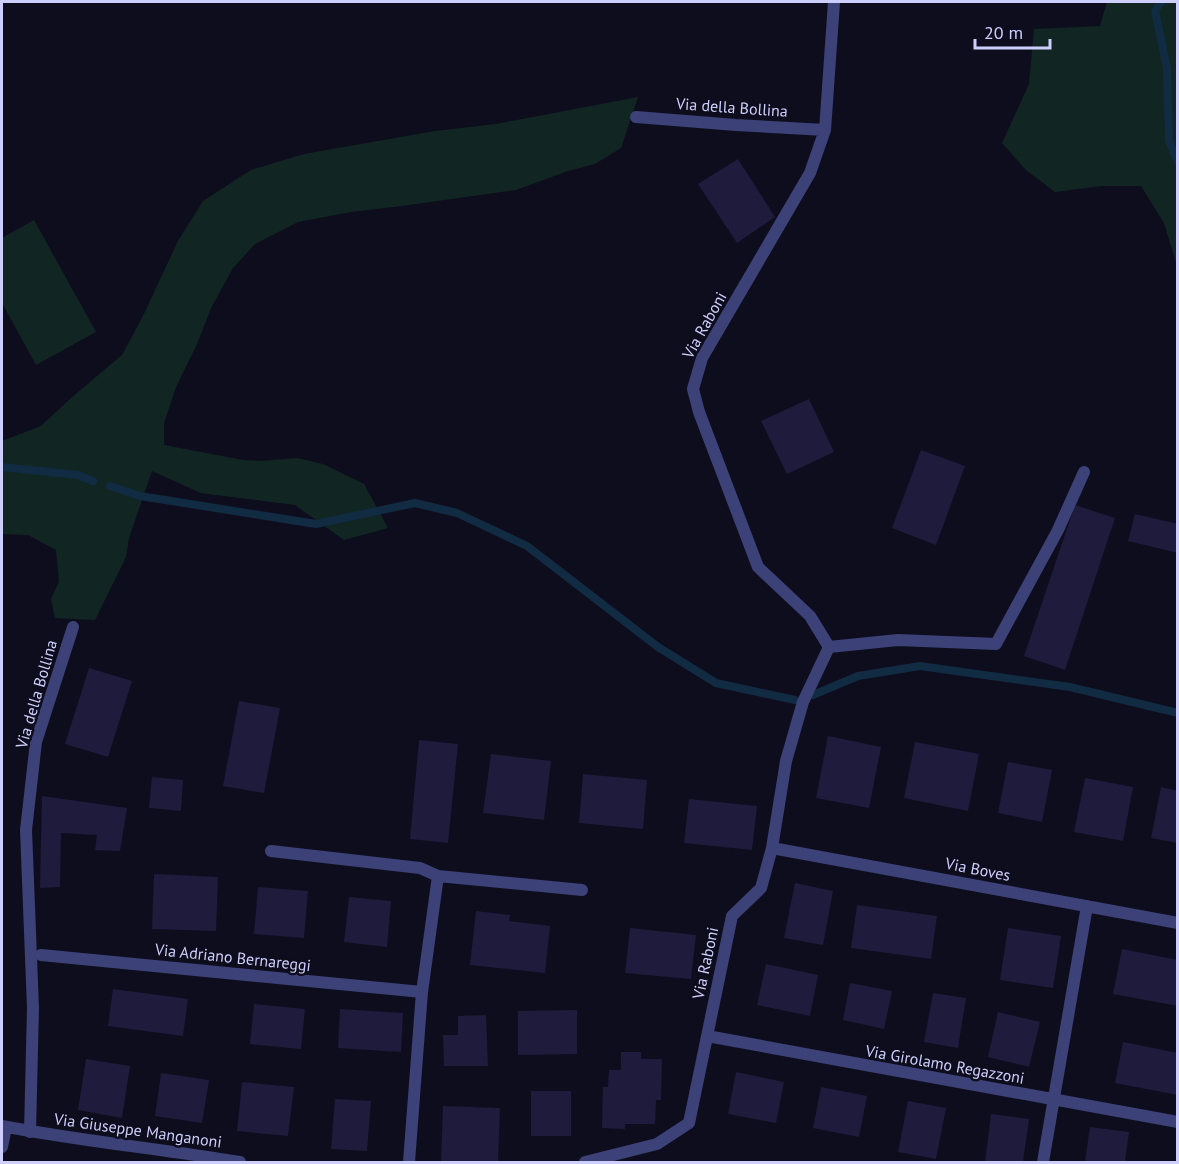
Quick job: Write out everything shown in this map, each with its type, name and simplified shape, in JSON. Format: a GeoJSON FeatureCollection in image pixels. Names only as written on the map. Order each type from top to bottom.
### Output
{"type":"FeatureCollection","features":[{"type":"Feature","properties":{"kind":"street","name":"Via Raboni"},"geometry":{"type":"LineString","coordinates":[[585,1162],[657,1143],[689,1123],[732,916],[761,888],[772,848],[786,761],[803,702],[829,647],[810,616],[758,567],[699,412],[693,389],[702,358],[810,173],[825,130],[834,2]]}},
{"type":"Feature","properties":{"kind":"street","name":"Via della Bollina"},"geometry":{"type":"LineString","coordinates":[[636,117],[825,130]]}},
{"type":"Feature","properties":{"kind":"street"},"geometry":{"type":"LineString","coordinates":[[829,647],[898,640],[996,644],[1058,530],[1084,471]]}},
{"type":"Feature","properties":{"kind":"street","name":"Via della Bollina"},"geometry":{"type":"LineString","coordinates":[[30,1132],[33,1008],[26,830],[36,742],[73,627]]}},
{"type":"Feature","properties":{"kind":"street","name":"Via Boves"},"geometry":{"type":"LineString","coordinates":[[772,848],[1178,922]]}},
{"type":"Feature","properties":{"kind":"street"},"geometry":{"type":"LineString","coordinates":[[271,851],[420,868],[438,876],[582,890]]}},
{"type":"Feature","properties":{"kind":"street"},"geometry":{"type":"LineString","coordinates":[[409,1162],[422,992],[438,876]]}},
{"type":"Feature","properties":{"kind":"street"},"geometry":{"type":"LineString","coordinates":[[1043,1162],[1087,906]]}},
{"type":"Feature","properties":{"kind":"street","name":"Via Adriano Bernareggi"},"geometry":{"type":"LineString","coordinates":[[41,955],[422,992]]}},
{"type":"Feature","properties":{"kind":"street","name":"Via Girolamo Regazzoni"},"geometry":{"type":"LineString","coordinates":[[707,1036],[1178,1122]]}},
{"type":"Feature","properties":{"kind":"street"},"geometry":{"type":"LineString","coordinates":[[2,1147],[4,1127]]}},
{"type":"Feature","properties":{"kind":"street","name":"Via Giuseppe Manganoni"},"geometry":{"type":"LineString","coordinates":[[4,1127],[240,1162]]}},
{"type":"Feature","properties":{"kind":"green space"},"geometry":{"type":"Polygon","coordinates":[[[1107,2],[1177,2],[1177,266],[1164,223],[1141,186],[1101,186],[1055,192],[1026,170],[1002,143],[1029,84],[1034,29],[1100,26],[1107,2]]]}},
{"type":"Feature","properties":{"kind":"green space"},"geometry":{"type":"Polygon","coordinates":[[[638,97],[621,148],[595,164],[516,190],[351,212],[298,222],[255,244],[233,268],[211,308],[176,387],[164,423],[164,445],[243,460],[297,458],[323,464],[364,484],[388,528],[344,540],[295,505],[201,493],[152,471],[129,538],[126,557],[95,620],[55,618],[51,599],[59,582],[56,550],[28,535],[2,534],[2,441],[41,426],[122,355],[178,241],[203,201],[251,170],[304,154],[435,131],[496,124],[638,97]]]}},
{"type":"Feature","properties":{"kind":"green space"},"geometry":{"type":"Polygon","coordinates":[[[34,220],[96,332],[36,365],[2,303],[2,238],[34,220]]]}},
{"type":"Feature","properties":{"kind":"building"},"geometry":{"type":"Polygon","coordinates":[[[738,159],[775,217],[737,243],[698,184],[738,159]]]}},
{"type":"Feature","properties":{"kind":"building"},"geometry":{"type":"Polygon","coordinates":[[[809,399],[834,452],[787,474],[761,421],[809,399]]]}},
{"type":"Feature","properties":{"kind":"building"},"geometry":{"type":"Polygon","coordinates":[[[921,450],[965,466],[936,545],[892,528],[921,450]]]}},
{"type":"Feature","properties":{"kind":"building"},"geometry":{"type":"Polygon","coordinates":[[[1075,505],[1115,518],[1065,670],[1024,656],[1075,505]]]}},
{"type":"Feature","properties":{"kind":"building"},"geometry":{"type":"Polygon","coordinates":[[[1135,514],[1178,524],[1178,553],[1128,541],[1135,514]]]}},
{"type":"Feature","properties":{"kind":"building"},"geometry":{"type":"Polygon","coordinates":[[[89,668],[132,681],[108,757],[65,744],[89,668]]]}},
{"type":"Feature","properties":{"kind":"building"},"geometry":{"type":"Polygon","coordinates":[[[239,701],[280,708],[264,793],[223,786],[239,701]]]}},
{"type":"Feature","properties":{"kind":"building"},"geometry":{"type":"Polygon","coordinates":[[[828,736],[881,747],[869,808],[816,798],[828,736]]]}},
{"type":"Feature","properties":{"kind":"building"},"geometry":{"type":"Polygon","coordinates":[[[419,740],[458,744],[448,843],[410,839],[419,740]]]}},
{"type":"Feature","properties":{"kind":"building"},"geometry":{"type":"Polygon","coordinates":[[[915,742],[979,754],[968,811],[904,798],[915,742]]]}},
{"type":"Feature","properties":{"kind":"building"},"geometry":{"type":"Polygon","coordinates":[[[491,754],[551,761],[544,820],[483,813],[491,754]]]}},
{"type":"Feature","properties":{"kind":"building"},"geometry":{"type":"Polygon","coordinates":[[[1008,762],[1052,770],[1042,822],[998,813],[1008,762]]]}},
{"type":"Feature","properties":{"kind":"building"},"geometry":{"type":"Polygon","coordinates":[[[583,774],[647,780],[643,829],[579,823],[583,774]]]}},
{"type":"Feature","properties":{"kind":"building"},"geometry":{"type":"Polygon","coordinates":[[[152,777],[183,780],[181,811],[149,808],[152,777]]]}},
{"type":"Feature","properties":{"kind":"building"},"geometry":{"type":"Polygon","coordinates":[[[1085,778],[1133,787],[1123,841],[1074,832],[1085,778]]]}},
{"type":"Feature","properties":{"kind":"building"},"geometry":{"type":"Polygon","coordinates":[[[1161,787],[1178,791],[1178,843],[1151,838],[1161,787]]]}},
{"type":"Feature","properties":{"kind":"building"},"geometry":{"type":"Polygon","coordinates":[[[42,796],[127,808],[120,851],[95,850],[97,835],[61,833],[60,887],[40,888],[42,796]]]}},
{"type":"Feature","properties":{"kind":"building"},"geometry":{"type":"Polygon","coordinates":[[[689,799],[757,806],[752,850],[684,843],[689,799]]]}},
{"type":"Feature","properties":{"kind":"building"},"geometry":{"type":"Polygon","coordinates":[[[154,874],[218,877],[216,931],[152,929],[154,874]]]}},
{"type":"Feature","properties":{"kind":"building"},"geometry":{"type":"Polygon","coordinates":[[[795,883],[833,891],[823,945],[784,938],[795,883]]]}},
{"type":"Feature","properties":{"kind":"building"},"geometry":{"type":"Polygon","coordinates":[[[258,887],[308,891],[304,938],[254,934],[258,887]]]}},
{"type":"Feature","properties":{"kind":"building"},"geometry":{"type":"Polygon","coordinates":[[[349,897],[391,901],[387,947],[344,942],[349,897]]]}},
{"type":"Feature","properties":{"kind":"building"},"geometry":{"type":"Polygon","coordinates":[[[857,905],[937,916],[931,959],[851,948],[857,905]]]}},
{"type":"Feature","properties":{"kind":"building"},"geometry":{"type":"Polygon","coordinates":[[[476,911],[510,915],[509,921],[550,926],[545,973],[470,965],[476,911]]]}},
{"type":"Feature","properties":{"kind":"building"},"geometry":{"type":"Polygon","coordinates":[[[630,928],[696,935],[691,979],[625,973],[630,928]]]}},
{"type":"Feature","properties":{"kind":"building"},"geometry":{"type":"Polygon","coordinates":[[[1008,928],[1061,936],[1053,988],[1000,980],[1008,928]]]}},
{"type":"Feature","properties":{"kind":"building"},"geometry":{"type":"Polygon","coordinates":[[[1122,949],[1178,960],[1178,1006],[1113,994],[1122,949]]]}},
{"type":"Feature","properties":{"kind":"building"},"geometry":{"type":"Polygon","coordinates":[[[766,964],[818,975],[810,1016],[757,1005],[766,964]]]}},
{"type":"Feature","properties":{"kind":"building"},"geometry":{"type":"Polygon","coordinates":[[[850,983],[892,991],[884,1029],[843,1020],[850,983]]]}},
{"type":"Feature","properties":{"kind":"building"},"geometry":{"type":"Polygon","coordinates":[[[113,989],[188,999],[183,1036],[108,1026],[113,989]]]}},
{"type":"Feature","properties":{"kind":"building"},"geometry":{"type":"Polygon","coordinates":[[[933,993],[966,998],[958,1048],[924,1042],[933,993]]]}},
{"type":"Feature","properties":{"kind":"building"},"geometry":{"type":"Polygon","coordinates":[[[254,1004],[305,1009],[301,1049],[250,1044],[254,1004]]]}},
{"type":"Feature","properties":{"kind":"building"},"geometry":{"type":"Polygon","coordinates":[[[340,1009],[403,1013],[401,1052],[338,1048],[340,1009]]]}},
{"type":"Feature","properties":{"kind":"building"},"geometry":{"type":"Polygon","coordinates":[[[577,1010],[577,1054],[518,1055],[518,1011],[577,1010]]]}},
{"type":"Feature","properties":{"kind":"building"},"geometry":{"type":"Polygon","coordinates":[[[998,1012],[1040,1022],[1029,1067],[988,1057],[998,1012]]]}},
{"type":"Feature","properties":{"kind":"building"},"geometry":{"type":"Polygon","coordinates":[[[486,1015],[488,1066],[444,1066],[443,1035],[458,1035],[458,1016],[486,1015]]]}},
{"type":"Feature","properties":{"kind":"building"},"geometry":{"type":"Polygon","coordinates":[[[1123,1042],[1178,1053],[1178,1095],[1115,1083],[1123,1042]]]}},
{"type":"Feature","properties":{"kind":"building"},"geometry":{"type":"Polygon","coordinates":[[[621,1052],[641,1052],[641,1059],[662,1059],[661,1100],[656,1100],[655,1124],[625,1124],[625,1129],[602,1128],[603,1087],[608,1087],[609,1070],[621,1070],[621,1052]]]}},
{"type":"Feature","properties":{"kind":"building"},"geometry":{"type":"Polygon","coordinates":[[[86,1059],[130,1066],[122,1118],[78,1110],[86,1059]]]}},
{"type":"Feature","properties":{"kind":"building"},"geometry":{"type":"Polygon","coordinates":[[[736,1072],[784,1082],[776,1123],[728,1114],[736,1072]]]}},
{"type":"Feature","properties":{"kind":"building"},"geometry":{"type":"Polygon","coordinates":[[[161,1073],[209,1080],[202,1123],[155,1116],[161,1073]]]}},
{"type":"Feature","properties":{"kind":"building"},"geometry":{"type":"Polygon","coordinates":[[[242,1082],[294,1087],[288,1136],[237,1131],[242,1082]]]}},
{"type":"Feature","properties":{"kind":"building"},"geometry":{"type":"Polygon","coordinates":[[[821,1087],[867,1096],[859,1137],[813,1128],[821,1087]]]}},
{"type":"Feature","properties":{"kind":"building"},"geometry":{"type":"Polygon","coordinates":[[[531,1091],[571,1091],[571,1136],[531,1136],[531,1091]]]}},
{"type":"Feature","properties":{"kind":"building"},"geometry":{"type":"Polygon","coordinates":[[[335,1099],[371,1101],[367,1151],[331,1149],[335,1099]]]}},
{"type":"Feature","properties":{"kind":"building"},"geometry":{"type":"Polygon","coordinates":[[[908,1101],[946,1108],[936,1159],[898,1152],[908,1101]]]}},
{"type":"Feature","properties":{"kind":"building"},"geometry":{"type":"Polygon","coordinates":[[[443,1106],[500,1108],[498,1162],[441,1162],[443,1106]]]}},
{"type":"Feature","properties":{"kind":"building"},"geometry":{"type":"Polygon","coordinates":[[[991,1114],[1029,1119],[1023,1162],[985,1162],[991,1114]]]}},
{"type":"Feature","properties":{"kind":"building"},"geometry":{"type":"Polygon","coordinates":[[[1090,1127],[1129,1132],[1125,1162],[1085,1162],[1090,1127]]]}},
{"type":"Feature","properties":{"kind":"waterway"},"geometry":{"type":"LineString","coordinates":[[1161,2],[1155,11],[1167,68],[1169,141],[1178,162]]}},
{"type":"Feature","properties":{"kind":"waterway"},"geometry":{"type":"LineString","coordinates":[[2,467],[78,475],[93,481]]}},
{"type":"Feature","properties":{"kind":"waterway"},"geometry":{"type":"LineString","coordinates":[[110,486],[140,496],[316,524],[415,503],[457,513],[527,546],[658,647],[716,683],[795,700]]}},
{"type":"Feature","properties":{"kind":"waterway"},"geometry":{"type":"LineString","coordinates":[[813,695],[858,676],[920,666],[1070,687],[1178,713]]}}]}
